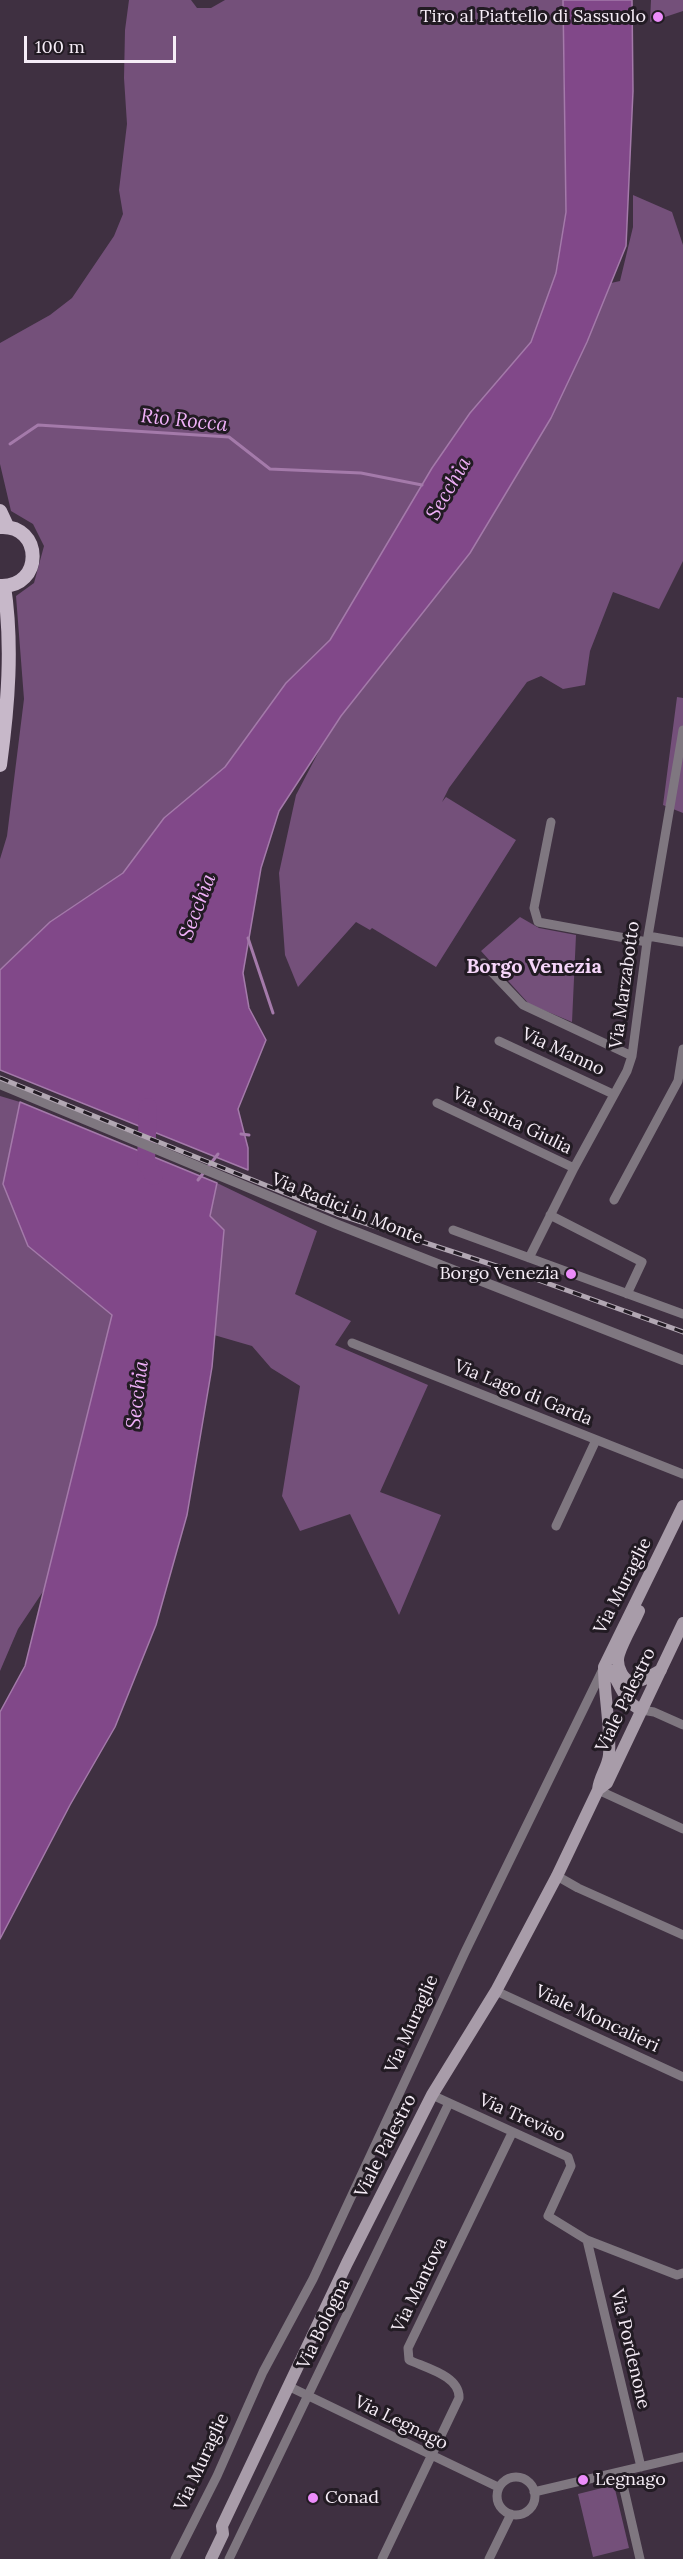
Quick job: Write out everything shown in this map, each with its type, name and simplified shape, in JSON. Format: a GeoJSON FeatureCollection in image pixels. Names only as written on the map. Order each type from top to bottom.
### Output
{"type":"FeatureCollection","features":[{"type":"Feature","properties":{"kind":"main road"},"geometry":{"type":"LineString","coordinates":[[0,511],[3,526],[16,529],[30,543],[33,562],[22,579],[2,586],[8,615],[8,656],[7,713],[0,765]]}},
{"type":"Feature","properties":{"kind":"main road","name":"Via Muraglie"},"geometry":{"type":"LineString","coordinates":[[604,1666],[625,1620],[629,1617],[650,1578],[683,1506]]}},
{"type":"Feature","properties":{"kind":"main road"},"geometry":{"type":"LineString","coordinates":[[668,1538],[683,1535]]}},
{"type":"Feature","properties":{"kind":"main road"},"geometry":{"type":"LineString","coordinates":[[650,1578],[650,1587],[618,1655],[618,1665],[623,1677],[629,1681],[638,1682],[662,1669]]}},
{"type":"Feature","properties":{"kind":"main road"},"geometry":{"type":"LineString","coordinates":[[629,1617],[613,1656],[612,1670],[624,1695],[642,1710]]}},
{"type":"Feature","properties":{"kind":"main road","name":"Viale Palestro"},"geometry":{"type":"LineString","coordinates":[[598,1790],[607,1783],[683,1623]]}},
{"type":"Feature","properties":{"kind":"main road","name":"Viale Palestro"},"geometry":{"type":"LineString","coordinates":[[202,2559],[216,2531],[222,2526],[347,2263],[432,2095],[496,1991],[557,1876],[598,1790],[599,1780],[609,1759],[610,1738],[604,1694],[604,1666]]}},
{"type":"Feature","properties":{"kind":"main road","name":"Viale Palestro"},"geometry":{"type":"LineString","coordinates":[[211,2559],[223,2534],[222,2526]]}},
{"type":"Feature","properties":{"kind":"street","name":"Via Marzabotto"},"geometry":{"type":"LineString","coordinates":[[529,1258],[632,1056],[647,939],[683,730]]}},
{"type":"Feature","properties":{"kind":"street"},"geometry":{"type":"LineString","coordinates":[[551,822],[534,908],[538,922],[647,939],[683,942]]}},
{"type":"Feature","properties":{"kind":"street"},"geometry":{"type":"LineString","coordinates":[[483,963],[523,1005],[632,1056]]}},
{"type":"Feature","properties":{"kind":"street","name":"Via Manno"},"geometry":{"type":"LineString","coordinates":[[499,1041],[613,1094]]}},
{"type":"Feature","properties":{"kind":"street"},"geometry":{"type":"LineString","coordinates":[[614,1200],[680,1083],[683,1049]]}},
{"type":"Feature","properties":{"kind":"street","name":"Via Radici in Monte"},"geometry":{"type":"LineString","coordinates":[[0,1084],[336,1224],[683,1360]]}},
{"type":"Feature","properties":{"kind":"street","name":"Via Santa Giulia"},"geometry":{"type":"LineString","coordinates":[[437,1102],[574,1168]]}},
{"type":"Feature","properties":{"kind":"street"},"geometry":{"type":"LineString","coordinates":[[550,1215],[642,1262],[627,1294]]}},
{"type":"Feature","properties":{"kind":"street"},"geometry":{"type":"LineString","coordinates":[[453,1230],[683,1314]]}},
{"type":"Feature","properties":{"kind":"street","name":"Via Lago di Garda"},"geometry":{"type":"LineString","coordinates":[[352,1343],[683,1474]]}},
{"type":"Feature","properties":{"kind":"street"},"geometry":{"type":"LineString","coordinates":[[555,1526],[596,1440]]}},
{"type":"Feature","properties":{"kind":"street","name":"Via Muraglie"},"geometry":{"type":"LineString","coordinates":[[175,2559],[217,2476],[263,2372],[317,2268],[465,1952],[604,1666]]}},
{"type":"Feature","properties":{"kind":"street"},"geometry":{"type":"LineString","coordinates":[[642,1710],[654,1712],[683,1725]]}},
{"type":"Feature","properties":{"kind":"street"},"geometry":{"type":"LineString","coordinates":[[598,1790],[683,1828]]}},
{"type":"Feature","properties":{"kind":"street"},"geometry":{"type":"LineString","coordinates":[[557,1876],[578,1888],[683,1935]]}},
{"type":"Feature","properties":{"kind":"street","name":"Viale Moncalieri"},"geometry":{"type":"LineString","coordinates":[[496,1991],[683,2077]]}},
{"type":"Feature","properties":{"kind":"street","name":"Via Treviso"},"geometry":{"type":"LineString","coordinates":[[432,2095],[568,2157],[571,2166],[548,2216],[587,2240],[678,2275],[683,2272]]}},
{"type":"Feature","properties":{"kind":"street","name":"Via Bologna"},"geometry":{"type":"LineString","coordinates":[[230,2559],[449,2103]]}},
{"type":"Feature","properties":{"kind":"street","name":"Via Mantova"},"geometry":{"type":"LineString","coordinates":[[382,2559],[459,2398],[459,2390],[454,2382],[409,2360],[407,2352],[512,2133]]}},
{"type":"Feature","properties":{"kind":"street","name":"Via Pordenone"},"geometry":{"type":"LineString","coordinates":[[587,2240],[641,2467]]}},
{"type":"Feature","properties":{"kind":"street","name":"Via Legnago"},"geometry":{"type":"LineString","coordinates":[[290,2386],[498,2487]]}},
{"type":"Feature","properties":{"kind":"street"},"geometry":{"type":"LineString","coordinates":[[534,2492],[683,2457]]}},
{"type":"Feature","properties":{"kind":"street"},"geometry":{"type":"LineString","coordinates":[[620,2472],[640,2559]]}},
{"type":"Feature","properties":{"kind":"street"},"geometry":{"type":"LineString","coordinates":[[520,2477],[530,2483],[534,2492],[533,2503],[529,2509],[519,2514],[511,2514],[499,2504],[496,2495],[498,2487],[509,2478],[520,2477]]}},
{"type":"Feature","properties":{"kind":"street"},"geometry":{"type":"LineString","coordinates":[[489,2559],[511,2514]]}},
{"type":"Feature","properties":{"kind":"shaded area"},"geometry":{"type":"Polygon","coordinates":[[[129,0],[191,0],[197,8],[211,8],[225,0],[563,0],[566,212],[556,273],[531,342],[470,413],[432,468],[330,640],[286,683],[225,767],[164,818],[123,873],[50,922],[0,970],[0,859],[7,836],[24,699],[16,596],[34,583],[44,546],[33,524],[11,511],[0,464],[0,343],[50,315],[72,298],[114,236],[123,214],[119,190],[127,124],[124,78],[125,30],[129,0]]]}},
{"type":"Feature","properties":{"kind":"shaded area","name":"Tiro al Piattello di Sassuolo"},"geometry":{"type":"Polygon","coordinates":[[[651,0],[683,0],[683,11],[650,22],[651,0]]]}},
{"type":"Feature","properties":{"kind":"shaded area"},"geometry":{"type":"Polygon","coordinates":[[[633,195],[672,212],[683,245],[683,561],[659,609],[613,592],[590,651],[585,685],[563,689],[541,676],[527,682],[449,788],[442,802],[446,797],[516,840],[436,967],[372,928],[370,930],[356,922],[298,987],[285,955],[279,873],[296,795],[341,716],[470,553],[551,418],[587,342],[611,283],[620,281],[633,227],[633,195]]]}},
{"type":"Feature","properties":{"kind":"shaded area"},"geometry":{"type":"Polygon","coordinates":[[[677,697],[683,698],[683,813],[663,805],[677,697]]]}},
{"type":"Feature","properties":{"kind":"shaded area"},"geometry":{"type":"Polygon","coordinates":[[[520,917],[539,928],[576,935],[572,1022],[529,1004],[481,951],[520,917]]]}},
{"type":"Feature","properties":{"kind":"shaded area"},"geometry":{"type":"Polygon","coordinates":[[[0,1096],[20,1102],[3,1184],[28,1246],[112,1315],[44,1590],[18,1629],[0,1671],[0,1096]]]}},
{"type":"Feature","properties":{"kind":"shaded area"},"geometry":{"type":"Polygon","coordinates":[[[217,1183],[317,1231],[295,1294],[351,1321],[335,1345],[428,1385],[380,1492],[441,1515],[399,1615],[350,1514],[300,1531],[282,1496],[300,1386],[271,1368],[252,1346],[214,1335],[224,1230],[210,1216],[217,1183]]]}},
{"type":"Feature","properties":{"kind":"shaded area"},"geometry":{"type":"Polygon","coordinates":[[[614,2485],[629,2548],[593,2557],[578,2494],[614,2485]]]}},
{"type":"Feature","properties":{"kind":"water"},"geometry":{"type":"Polygon","coordinates":[[[563,0],[632,0],[633,91],[626,246],[587,342],[551,418],[470,553],[341,716],[279,811],[261,868],[243,973],[249,1008],[266,1040],[238,1109],[248,1148],[248,1170],[0,1070],[0,970],[50,922],[123,873],[164,818],[225,767],[286,683],[330,640],[432,468],[470,413],[531,342],[556,273],[566,212],[563,0]]]}},
{"type":"Feature","properties":{"kind":"water"},"geometry":{"type":"Polygon","coordinates":[[[20,1102],[217,1183],[210,1216],[224,1230],[212,1367],[187,1515],[156,1625],[115,1727],[70,1805],[0,1939],[0,1712],[25,1666],[112,1315],[28,1246],[3,1184],[20,1102]]]}},
{"type":"Feature","properties":{"kind":"waterway","name":"Rio Rocca"},"geometry":{"type":"LineString","coordinates":[[10,444],[38,425],[229,437],[270,469],[361,473],[422,485]]}},
{"type":"Feature","properties":{"kind":"waterway"},"geometry":{"type":"LineString","coordinates":[[248,938],[273,1013]]}},
{"type":"Feature","properties":{"kind":"waterway","name":"Secchia"},"geometry":{"type":"LineString","coordinates":[[148,1107],[146,1162],[154,1176]]}},
{"type":"Feature","properties":{"kind":"waterway"},"geometry":{"type":"LineString","coordinates":[[241,1134],[249,1135]]}},
{"type":"Feature","properties":{"kind":"waterway"},"geometry":{"type":"LineString","coordinates":[[198,1180],[218,1154]]}},
{"type":"Feature","properties":{"kind":"railway"},"geometry":{"type":"LineString","coordinates":[[0,1078],[337,1214],[527,1276],[683,1332]]}},
{"type":"Feature","properties":{"kind":"place","name":"Tiro al Piattello di Sassuolo"},"geometry":{"type":"Point","coordinates":[658,17]}},
{"type":"Feature","properties":{"kind":"place","name":"Borgo Venezia"},"geometry":{"type":"Point","coordinates":[571,1274]}},
{"type":"Feature","properties":{"kind":"place","name":"Legnago"},"geometry":{"type":"Point","coordinates":[583,2480]}},
{"type":"Feature","properties":{"kind":"place","name":"Conad"},"geometry":{"type":"Point","coordinates":[313,2498]}},
{"type":"Feature","properties":{"kind":"district","name":"Borgo Venezia"},"geometry":{"type":"Point","coordinates":[534,967]}}]}
